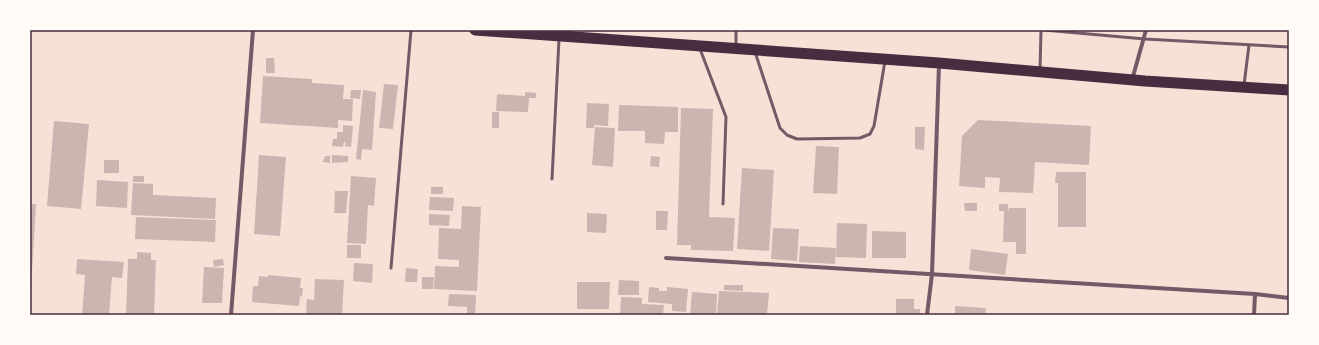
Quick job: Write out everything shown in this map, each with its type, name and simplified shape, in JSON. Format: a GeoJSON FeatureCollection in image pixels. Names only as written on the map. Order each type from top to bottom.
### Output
{"type":"FeatureCollection","features":[{"type":"Feature","properties":{"kind":"highway"},"geometry":{"type":"LineString","coordinates":[[475,30],[939,63],[1132,80],[1289,90]]}},
{"type":"Feature","properties":{"kind":"street"},"geometry":{"type":"LineString","coordinates":[[231,315],[252,30]]}},
{"type":"Feature","properties":{"kind":"street"},"geometry":{"type":"LineString","coordinates":[[1132,80],[1145,39],[1146,30]]}},
{"type":"Feature","properties":{"kind":"street"},"geometry":{"type":"LineString","coordinates":[[927,315],[932,274],[939,63]]}},
{"type":"Feature","properties":{"kind":"street"},"geometry":{"type":"LineString","coordinates":[[666,258],[1255,294],[1289,298]]}},
{"type":"Feature","properties":{"kind":"street"},"geometry":{"type":"LineString","coordinates":[[1254,315],[1255,294]]}},
{"type":"Feature","properties":{"kind":"lane"},"geometry":{"type":"LineString","coordinates":[[392,268],[411,30]]}},
{"type":"Feature","properties":{"kind":"lane"},"geometry":{"type":"LineString","coordinates":[[736,30],[736,49]]}},
{"type":"Feature","properties":{"kind":"lane"},"geometry":{"type":"LineString","coordinates":[[1040,72],[1043,30],[1145,39],[1289,47]]}},
{"type":"Feature","properties":{"kind":"lane"},"geometry":{"type":"LineString","coordinates":[[552,179],[560,36]]}},
{"type":"Feature","properties":{"kind":"lane"},"geometry":{"type":"LineString","coordinates":[[1243,87],[1249,45]]}},
{"type":"Feature","properties":{"kind":"lane"},"geometry":{"type":"LineString","coordinates":[[698,46],[726,117],[723,204]]}},
{"type":"Feature","properties":{"kind":"lane"},"geometry":{"type":"LineString","coordinates":[[754,49],[780,128],[787,134],[797,139],[860,138],[870,134],[874,126],[885,59]]}},
{"type":"Feature","properties":{"kind":"building"},"geometry":{"type":"Polygon","coordinates":[[[266,58],[274,58],[275,73],[266,73],[266,58]]]}},
{"type":"Feature","properties":{"kind":"building"},"geometry":{"type":"Polygon","coordinates":[[[263,76],[312,79],[312,83],[344,85],[343,99],[353,99],[352,121],[338,120],[338,128],[260,123],[263,76]]]}},
{"type":"Feature","properties":{"kind":"building"},"geometry":{"type":"Polygon","coordinates":[[[384,84],[398,85],[393,129],[379,128],[384,84]]]}},
{"type":"Feature","properties":{"kind":"building"},"geometry":{"type":"Polygon","coordinates":[[[351,90],[361,90],[360,99],[350,98],[351,90]]]}},
{"type":"Feature","properties":{"kind":"building"},"geometry":{"type":"Polygon","coordinates":[[[363,90],[376,92],[372,150],[362,149],[361,160],[356,159],[363,90]]]}},
{"type":"Feature","properties":{"kind":"building"},"geometry":{"type":"Polygon","coordinates":[[[525,92],[536,93],[536,98],[529,98],[528,112],[496,111],[497,94],[525,96],[525,92]]]}},
{"type":"Feature","properties":{"kind":"building"},"geometry":{"type":"Polygon","coordinates":[[[587,103],[609,104],[608,126],[594,125],[594,128],[586,128],[587,103]]]}},
{"type":"Feature","properties":{"kind":"building"},"geometry":{"type":"Polygon","coordinates":[[[619,105],[678,107],[678,132],[665,132],[664,144],[645,143],[645,131],[618,131],[619,105]]]}},
{"type":"Feature","properties":{"kind":"building"},"geometry":{"type":"Polygon","coordinates":[[[681,108],[713,109],[709,217],[735,218],[733,251],[691,250],[691,245],[677,245],[681,108]]]}},
{"type":"Feature","properties":{"kind":"building"},"geometry":{"type":"Polygon","coordinates":[[[492,112],[499,112],[499,128],[492,128],[492,112]]]}},
{"type":"Feature","properties":{"kind":"building"},"geometry":{"type":"Polygon","coordinates":[[[978,120],[1091,126],[1089,165],[1035,162],[1033,193],[999,192],[1000,178],[985,177],[985,188],[959,186],[962,136],[978,120]]]}},
{"type":"Feature","properties":{"kind":"building"},"geometry":{"type":"Polygon","coordinates":[[[54,121],[89,124],[81,209],[47,206],[54,121]]]}},
{"type":"Feature","properties":{"kind":"building"},"geometry":{"type":"Polygon","coordinates":[[[343,125],[353,126],[351,147],[345,146],[346,142],[344,142],[343,147],[332,146],[333,139],[337,139],[337,132],[343,132],[343,125]]]}},
{"type":"Feature","properties":{"kind":"building"},"geometry":{"type":"Polygon","coordinates":[[[595,127],[615,128],[613,167],[592,165],[595,127]]]}},
{"type":"Feature","properties":{"kind":"building"},"geometry":{"type":"Polygon","coordinates":[[[915,127],[925,127],[924,150],[915,149],[915,127]]]}},
{"type":"Feature","properties":{"kind":"building"},"geometry":{"type":"Polygon","coordinates":[[[816,146],[839,147],[837,194],[813,193],[816,146]]]}},
{"type":"Feature","properties":{"kind":"building"},"geometry":{"type":"Polygon","coordinates":[[[259,155],[286,157],[280,236],[254,234],[259,155]]]}},
{"type":"Feature","properties":{"kind":"building"},"geometry":{"type":"Polygon","coordinates":[[[332,155],[348,156],[348,162],[332,163],[332,155]]]}},
{"type":"Feature","properties":{"kind":"building"},"geometry":{"type":"Polygon","coordinates":[[[325,156],[330,156],[330,163],[323,162],[325,156]]]}},
{"type":"Feature","properties":{"kind":"building"},"geometry":{"type":"Polygon","coordinates":[[[651,156],[660,157],[659,167],[650,166],[651,156]]]}},
{"type":"Feature","properties":{"kind":"building"},"geometry":{"type":"Polygon","coordinates":[[[104,160],[119,160],[119,173],[104,173],[104,160]]]}},
{"type":"Feature","properties":{"kind":"building"},"geometry":{"type":"Polygon","coordinates":[[[742,168],[774,170],[769,251],[737,249],[742,168]]]}},
{"type":"Feature","properties":{"kind":"building"},"geometry":{"type":"Polygon","coordinates":[[[1056,172],[1086,172],[1086,227],[1058,227],[1058,183],[1055,183],[1056,172]]]}},
{"type":"Feature","properties":{"kind":"building"},"geometry":{"type":"Polygon","coordinates":[[[133,176],[144,176],[144,182],[133,182],[133,176]]]}},
{"type":"Feature","properties":{"kind":"building"},"geometry":{"type":"Polygon","coordinates":[[[351,176],[376,178],[374,206],[368,205],[366,244],[347,243],[351,176]]]}},
{"type":"Feature","properties":{"kind":"building"},"geometry":{"type":"Polygon","coordinates":[[[97,180],[128,182],[127,208],[96,206],[97,180]]]}},
{"type":"Feature","properties":{"kind":"building"},"geometry":{"type":"Polygon","coordinates":[[[133,183],[153,184],[153,195],[216,198],[215,219],[131,215],[133,183]]]}},
{"type":"Feature","properties":{"kind":"building"},"geometry":{"type":"Polygon","coordinates":[[[431,187],[443,187],[443,194],[431,194],[431,187]]]}},
{"type":"Feature","properties":{"kind":"building"},"geometry":{"type":"Polygon","coordinates":[[[335,191],[348,191],[346,213],[334,213],[335,191]]]}},
{"type":"Feature","properties":{"kind":"building"},"geometry":{"type":"Polygon","coordinates":[[[430,197],[454,198],[453,211],[429,210],[430,197]]]}},
{"type":"Feature","properties":{"kind":"building"},"geometry":{"type":"Polygon","coordinates":[[[964,203],[977,203],[977,211],[965,211],[964,203]]]}},
{"type":"Feature","properties":{"kind":"building"},"geometry":{"type":"Polygon","coordinates":[[[30,204],[36,204],[31,290],[30,290],[30,204]]]}},
{"type":"Feature","properties":{"kind":"building"},"geometry":{"type":"Polygon","coordinates":[[[999,204],[1008,204],[1008,212],[1009,208],[1026,208],[1026,254],[1016,254],[1016,242],[1003,242],[1004,211],[999,211],[999,204]]]}},
{"type":"Feature","properties":{"kind":"building"},"geometry":{"type":"Polygon","coordinates":[[[462,206],[481,207],[477,291],[434,289],[435,266],[459,267],[459,260],[438,259],[439,228],[461,229],[462,206]]]}},
{"type":"Feature","properties":{"kind":"building"},"geometry":{"type":"Polygon","coordinates":[[[656,211],[668,211],[667,230],[656,230],[656,211]]]}},
{"type":"Feature","properties":{"kind":"building"},"geometry":{"type":"Polygon","coordinates":[[[587,213],[607,214],[606,233],[587,232],[587,213]]]}},
{"type":"Feature","properties":{"kind":"building"},"geometry":{"type":"Polygon","coordinates":[[[429,214],[450,215],[449,226],[429,225],[429,214]]]}},
{"type":"Feature","properties":{"kind":"building"},"geometry":{"type":"Polygon","coordinates":[[[136,217],[216,220],[215,242],[135,239],[136,217]]]}},
{"type":"Feature","properties":{"kind":"building"},"geometry":{"type":"Polygon","coordinates":[[[837,223],[867,224],[866,258],[836,257],[837,223]]]}},
{"type":"Feature","properties":{"kind":"building"},"geometry":{"type":"Polygon","coordinates":[[[773,228],[799,229],[797,261],[771,259],[773,228]]]}},
{"type":"Feature","properties":{"kind":"building"},"geometry":{"type":"Polygon","coordinates":[[[872,231],[906,232],[906,258],[872,258],[872,231]]]}},
{"type":"Feature","properties":{"kind":"building"},"geometry":{"type":"Polygon","coordinates":[[[347,245],[361,245],[361,258],[347,258],[347,245]]]}},
{"type":"Feature","properties":{"kind":"building"},"geometry":{"type":"Polygon","coordinates":[[[800,246],[836,248],[835,264],[799,262],[800,246]]]}},
{"type":"Feature","properties":{"kind":"building"},"geometry":{"type":"Polygon","coordinates":[[[971,249],[1008,254],[1005,275],[969,270],[971,249]]]}},
{"type":"Feature","properties":{"kind":"building"},"geometry":{"type":"Polygon","coordinates":[[[137,252],[151,253],[151,260],[156,260],[154,315],[126,315],[128,259],[137,259],[137,252]]]}},
{"type":"Feature","properties":{"kind":"building"},"geometry":{"type":"Polygon","coordinates":[[[77,259],[124,262],[122,278],[112,277],[109,315],[82,315],[85,275],[76,274],[77,259]]]}},
{"type":"Feature","properties":{"kind":"building"},"geometry":{"type":"Polygon","coordinates":[[[223,259],[224,265],[214,267],[213,260],[223,259]]]}},
{"type":"Feature","properties":{"kind":"building"},"geometry":{"type":"Polygon","coordinates":[[[354,263],[373,264],[372,283],[353,281],[354,263]]]}},
{"type":"Feature","properties":{"kind":"building"},"geometry":{"type":"Polygon","coordinates":[[[204,267],[224,268],[222,303],[202,303],[204,267]]]}},
{"type":"Feature","properties":{"kind":"building"},"geometry":{"type":"Polygon","coordinates":[[[406,268],[418,269],[417,282],[405,282],[406,268]]]}},
{"type":"Feature","properties":{"kind":"building"},"geometry":{"type":"Polygon","coordinates":[[[268,275],[301,278],[300,288],[303,288],[299,306],[252,302],[253,286],[258,286],[259,276],[268,277],[268,275]]]}},
{"type":"Feature","properties":{"kind":"building"},"geometry":{"type":"Polygon","coordinates":[[[422,277],[434,277],[433,289],[422,289],[422,277]]]}},
{"type":"Feature","properties":{"kind":"building"},"geometry":{"type":"Polygon","coordinates":[[[315,279],[344,280],[342,315],[306,315],[307,299],[314,300],[315,279]]]}},
{"type":"Feature","properties":{"kind":"building"},"geometry":{"type":"Polygon","coordinates":[[[619,280],[639,281],[639,295],[618,295],[619,280]]]}},
{"type":"Feature","properties":{"kind":"building"},"geometry":{"type":"Polygon","coordinates":[[[577,282],[610,282],[609,309],[577,309],[577,282]]]}},
{"type":"Feature","properties":{"kind":"building"},"geometry":{"type":"Polygon","coordinates":[[[724,285],[743,285],[743,291],[724,290],[724,285]]]}},
{"type":"Feature","properties":{"kind":"building"},"geometry":{"type":"Polygon","coordinates":[[[649,287],[659,288],[659,291],[667,291],[667,287],[688,289],[686,312],[672,311],[672,304],[648,302],[649,287]]]}},
{"type":"Feature","properties":{"kind":"building"},"geometry":{"type":"Polygon","coordinates":[[[719,291],[769,293],[767,315],[717,315],[719,291]]]}},
{"type":"Feature","properties":{"kind":"building"},"geometry":{"type":"Polygon","coordinates":[[[692,292],[717,294],[716,315],[690,315],[692,292]]]}},
{"type":"Feature","properties":{"kind":"building"},"geometry":{"type":"Polygon","coordinates":[[[449,294],[476,295],[475,315],[467,315],[467,307],[448,306],[449,294]]]}},
{"type":"Feature","properties":{"kind":"building"},"geometry":{"type":"Polygon","coordinates":[[[621,297],[642,298],[642,304],[664,305],[663,315],[620,315],[621,297]]]}},
{"type":"Feature","properties":{"kind":"building"},"geometry":{"type":"Polygon","coordinates":[[[896,299],[914,299],[914,309],[920,309],[920,315],[896,315],[896,299]]]}},
{"type":"Feature","properties":{"kind":"building"},"geometry":{"type":"Polygon","coordinates":[[[955,306],[986,308],[985,315],[955,315],[955,306]]]}}]}
